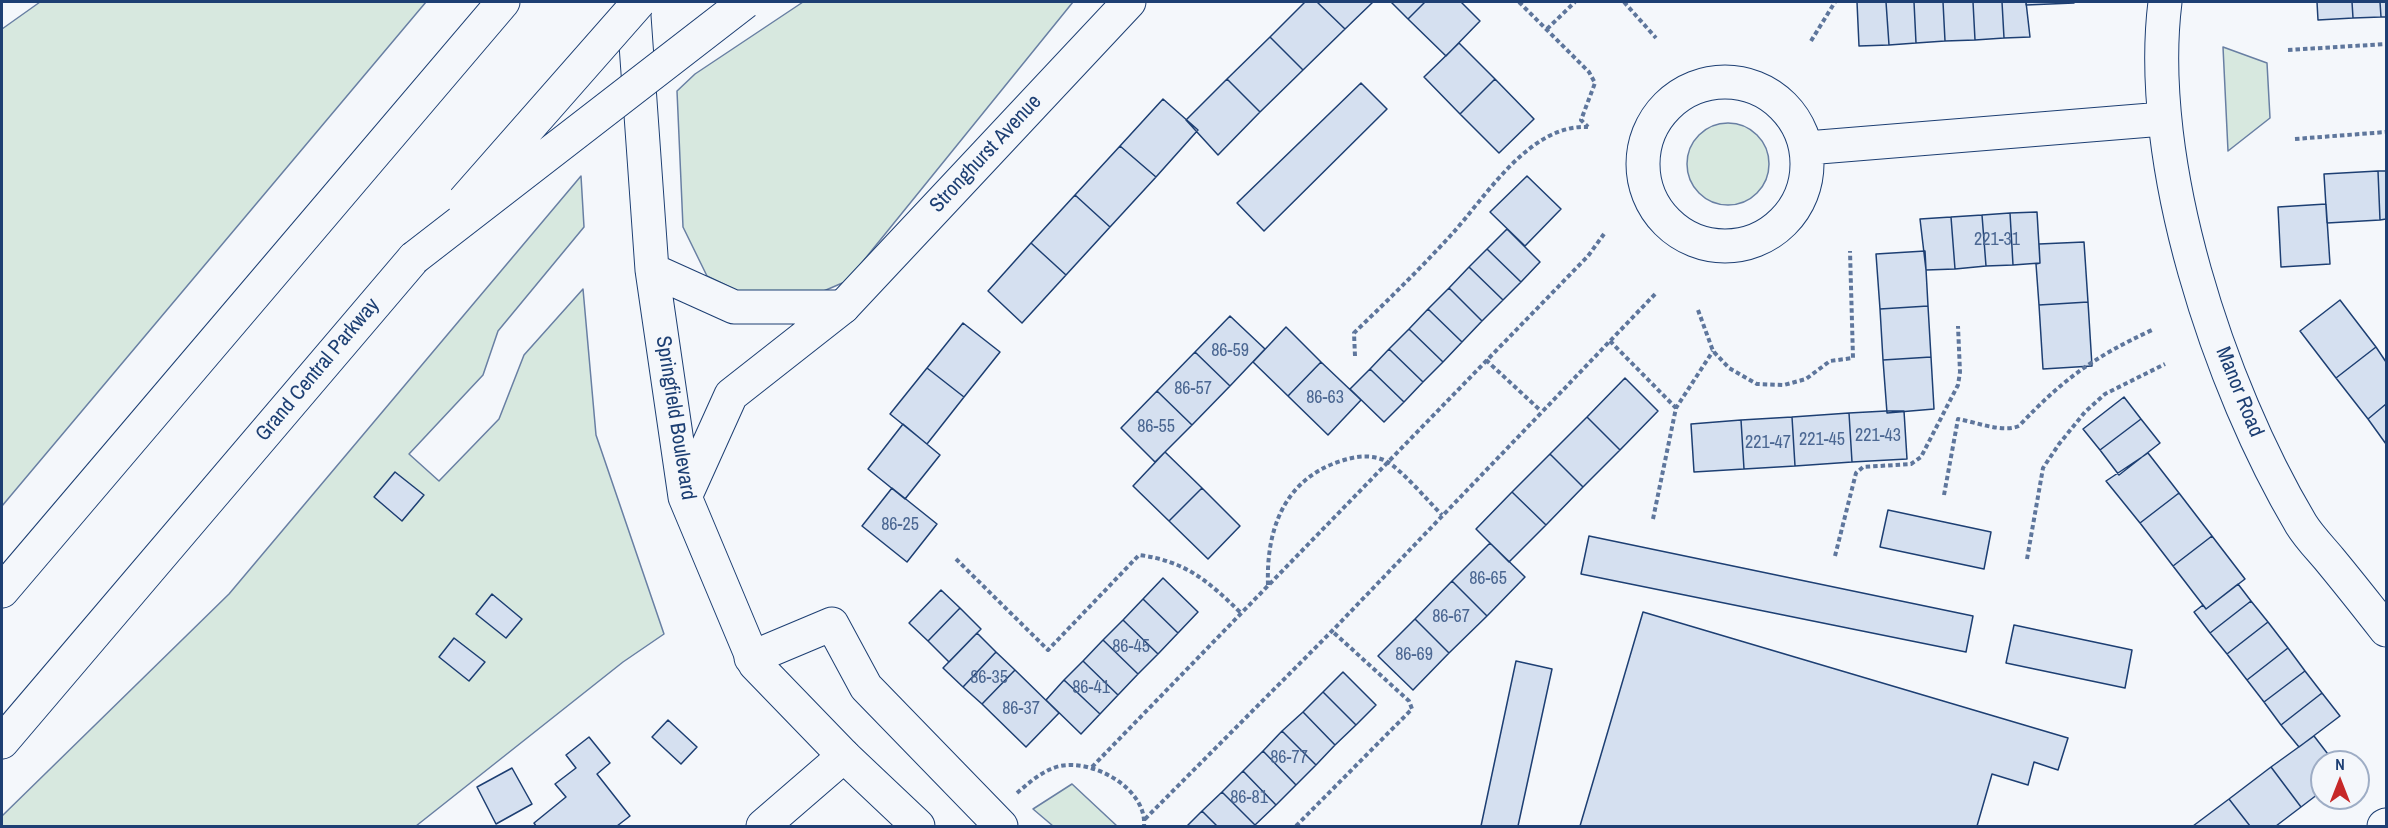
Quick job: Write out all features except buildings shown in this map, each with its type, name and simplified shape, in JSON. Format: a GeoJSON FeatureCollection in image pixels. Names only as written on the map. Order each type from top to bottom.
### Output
{"type":"FeatureCollection","features":[{"type":"Feature","properties":{"kind":"main road"},"geometry":{"type":"LineString","coordinates":[[2,591],[422,94],[503,2]]}},
{"type":"Feature","properties":{"kind":"main road","name":"Springfield Boulevard"},"geometry":{"type":"LineString","coordinates":[[633,2],[651,270],[685,497],[751,657],[844,756],[918,826]]}},
{"type":"Feature","properties":{"kind":"main road","name":"Grand Central Parkway"},"geometry":{"type":"LineString","coordinates":[[2,742],[414,258],[639,2]]}},
{"type":"Feature","properties":{"kind":"main road"},"geometry":{"type":"LineString","coordinates":[[414,258],[745,2]]}},
{"type":"Feature","properties":{"kind":"main road","name":"Stronghurst Avenue"},"geometry":{"type":"LineString","coordinates":[[685,497],[731,395],[843,308],[1129,2]]}},
{"type":"Feature","properties":{"kind":"main road","name":"Manor Road"},"geometry":{"type":"LineString","coordinates":[[2165,2],[2163,120],[2190,258],[2226,368],[2260,445],[2302,526],[2386,630]]}},
{"type":"Feature","properties":{"kind":"main road"},"geometry":{"type":"LineString","coordinates":[[1717,81],[1747,84],[1774,98],[1795,120],[1807,148],[1807,178],[1796,207],[1776,229],[1749,243],[1719,246],[1689,238],[1665,220],[1648,194],[1642,165],[1647,135],[1663,108],[1688,90],[1717,81]]}},
{"type":"Feature","properties":{"kind":"main road"},"geometry":{"type":"LineString","coordinates":[[1807,148],[2163,120]]}},
{"type":"Feature","properties":{"kind":"main road"},"geometry":{"type":"LineString","coordinates":[[651,270],[734,308],[843,308]]}},
{"type":"Feature","properties":{"kind":"main road"},"geometry":{"type":"LineString","coordinates":[[751,657],[832,624],[866,687],[1002,826]]}},
{"type":"Feature","properties":{"kind":"main road"},"geometry":{"type":"LineString","coordinates":[[763,826],[844,756]]}},
{"type":"Feature","properties":{"kind":"path"},"geometry":{"type":"LineString","coordinates":[[1355,356],[1354,333],[1452,234],[1506,171],[1554,134],[1574,127],[1588,127],[1581,120],[1595,83],[1588,72],[1519,2]]}},
{"type":"Feature","properties":{"kind":"path"},"geometry":{"type":"LineString","coordinates":[[1547,29],[1575,2]]}},
{"type":"Feature","properties":{"kind":"path"},"geometry":{"type":"LineString","coordinates":[[1624,2],[1656,38]]}},
{"type":"Feature","properties":{"kind":"path"},"geometry":{"type":"LineString","coordinates":[[1811,41],[1835,2]]}},
{"type":"Feature","properties":{"kind":"path"},"geometry":{"type":"LineString","coordinates":[[2288,50],[2386,44]]}},
{"type":"Feature","properties":{"kind":"path"},"geometry":{"type":"LineString","coordinates":[[2295,139],[2386,132]]}},
{"type":"Feature","properties":{"kind":"path"},"geometry":{"type":"LineString","coordinates":[[1092,767],[1588,256],[1604,234]]}},
{"type":"Feature","properties":{"kind":"path"},"geometry":{"type":"LineString","coordinates":[[1698,310],[1713,351],[1729,368],[1756,384],[1784,385],[1806,379],[1830,361],[1853,358],[1850,251]]}},
{"type":"Feature","properties":{"kind":"path"},"geometry":{"type":"LineString","coordinates":[[1145,819],[1332,631],[1657,292]]}},
{"type":"Feature","properties":{"kind":"path"},"geometry":{"type":"LineString","coordinates":[[1835,556],[1856,473],[1863,467],[1911,464],[1921,457],[1930,441],[1958,385],[1960,372],[1958,326]]}},
{"type":"Feature","properties":{"kind":"path"},"geometry":{"type":"LineString","coordinates":[[1944,495],[1958,418],[2001,428],[2019,426],[2074,373],[2110,349],[2152,330]]}},
{"type":"Feature","properties":{"kind":"path"},"geometry":{"type":"LineString","coordinates":[[1610,341],[1676,408]]}},
{"type":"Feature","properties":{"kind":"path"},"geometry":{"type":"LineString","coordinates":[[1653,519],[1676,408],[1713,351]]}},
{"type":"Feature","properties":{"kind":"path"},"geometry":{"type":"LineString","coordinates":[[1486,360],[1541,411]]}},
{"type":"Feature","properties":{"kind":"path"},"geometry":{"type":"LineString","coordinates":[[2027,559],[2043,468],[2059,444],[2085,412],[2105,394],[2165,364]]}},
{"type":"Feature","properties":{"kind":"path"},"geometry":{"type":"LineString","coordinates":[[1268,585],[1269,540],[1284,504],[1314,473],[1355,457],[1371,457],[1387,462],[1442,515]]}},
{"type":"Feature","properties":{"kind":"path"},"geometry":{"type":"LineString","coordinates":[[956,559],[1048,650],[1139,555],[1173,562],[1204,578],[1241,613]]}},
{"type":"Feature","properties":{"kind":"path"},"geometry":{"type":"LineString","coordinates":[[1296,826],[1412,709],[1409,701],[1332,631]]}},
{"type":"Feature","properties":{"kind":"path"},"geometry":{"type":"LineString","coordinates":[[1014,795],[1035,777],[1061,766],[1092,767],[1106,772],[1133,796],[1145,819],[1144,826]]}},
{"type":"Feature","properties":{"kind":"shaded area"},"geometry":{"type":"Polygon","coordinates":[[[40,2],[426,2],[2,506],[2,29],[40,2]]]}},
{"type":"Feature","properties":{"kind":"shaded area"},"geometry":{"type":"Polygon","coordinates":[[[803,2],[1073,2],[847,281],[812,296],[752,298],[707,276],[683,227],[677,91],[695,74],[803,2]]]}},
{"type":"Feature","properties":{"kind":"shaded area"},"geometry":{"type":"Polygon","coordinates":[[[2223,47],[2267,63],[2270,118],[2228,151],[2223,47]]]}},
{"type":"Feature","properties":{"kind":"shaded area"},"geometry":{"type":"Polygon","coordinates":[[[1728,123],[1744,126],[1757,135],[1766,148],[1769,164],[1766,180],[1757,193],[1744,202],[1728,205],[1712,202],[1699,193],[1690,180],[1687,164],[1690,148],[1699,135],[1712,126],[1728,123]]]}},
{"type":"Feature","properties":{"kind":"shaded area"},"geometry":{"type":"Polygon","coordinates":[[[581,176],[584,227],[498,331],[483,375],[409,454],[439,481],[499,419],[524,355],[583,289],[596,435],[664,634],[623,662],[416,826],[2,826],[2,816],[229,594],[581,176]]]}},
{"type":"Feature","properties":{"kind":"shaded area"},"geometry":{"type":"Polygon","coordinates":[[[1072,784],[1117,826],[1053,826],[1033,809],[1072,784]]]}}]}
